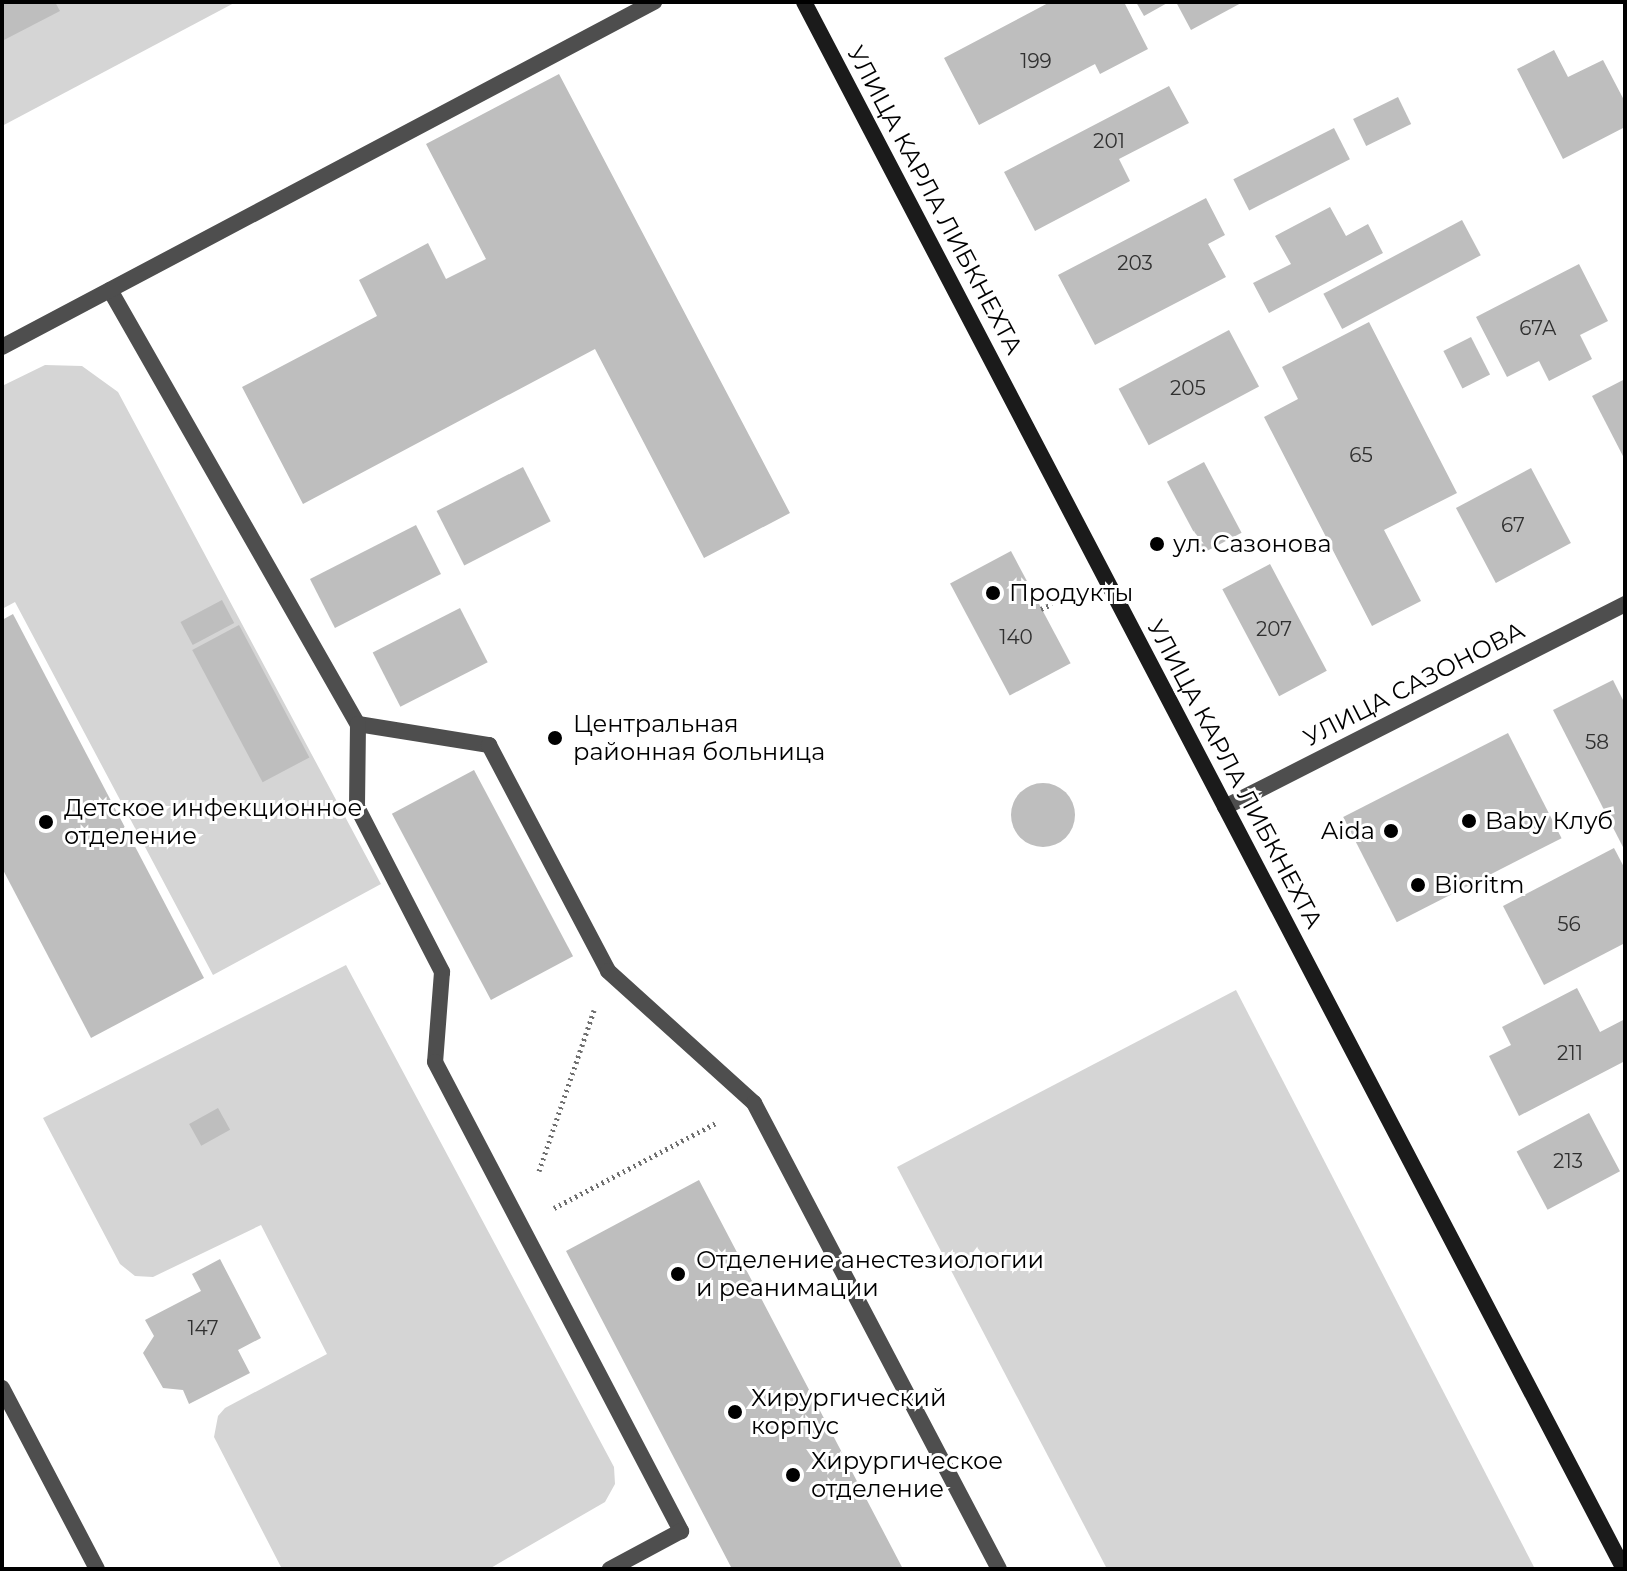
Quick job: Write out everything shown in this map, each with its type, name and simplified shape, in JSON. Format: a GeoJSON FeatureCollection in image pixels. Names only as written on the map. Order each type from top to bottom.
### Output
{"type":"FeatureCollection","features":[{"type":"Feature","properties":{"kind":"street"},"geometry":{"type":"LineString","coordinates":[[2,347],[654,2]]}},
{"type":"Feature","properties":{"kind":"street","name":"УЛИЦА КАРЛА ЛИБКНЕХТА"},"geometry":{"type":"LineString","coordinates":[[804,2],[1624,1569]]}},
{"type":"Feature","properties":{"kind":"street"},"geometry":{"type":"LineString","coordinates":[[110,290],[358,724],[357,807],[442,972],[435,1062],[681,1531],[610,1569]]}},
{"type":"Feature","properties":{"kind":"street","name":"УЛИЦА САЗОНОВА"},"geometry":{"type":"LineString","coordinates":[[1225,807],[1625,604]]}},
{"type":"Feature","properties":{"kind":"street"},"geometry":{"type":"LineString","coordinates":[[358,724],[489,745],[608,971],[754,1103],[999,1569]]}},
{"type":"Feature","properties":{"kind":"street"},"geometry":{"type":"LineString","coordinates":[[2,1388],[97,1569]]}},
{"type":"Feature","properties":{"kind":"path"},"geometry":{"type":"LineString","coordinates":[[1041,609],[1052,604]]}},
{"type":"Feature","properties":{"kind":"path"},"geometry":{"type":"LineString","coordinates":[[521,1225],[608,971]]}},
{"type":"Feature","properties":{"kind":"path"},"geometry":{"type":"LineString","coordinates":[[521,1225],[754,1103]]}},
{"type":"Feature","properties":{"kind":"shaded area"},"geometry":{"type":"Polygon","coordinates":[[[2,2],[236,2],[2,126],[2,2]]]}},
{"type":"Feature","properties":{"kind":"shaded area"},"geometry":{"type":"Polygon","coordinates":[[[45,365],[82,366],[118,392],[381,884],[213,975],[15,602],[2,609],[2,386],[45,365]]]}},
{"type":"Feature","properties":{"kind":"shaded area"},"geometry":{"type":"Polygon","coordinates":[[[346,965],[614,1467],[615,1484],[605,1502],[489,1569],[282,1569],[214,1437],[218,1416],[225,1408],[327,1354],[261,1225],[153,1277],[135,1276],[120,1264],[43,1118],[346,965]]]}},
{"type":"Feature","properties":{"kind":"shaded area"},"geometry":{"type":"Polygon","coordinates":[[[1236,990],[1535,1569],[1107,1569],[897,1167],[1236,990]]]}},
{"type":"Feature","properties":{"kind":"building"},"geometry":{"type":"Polygon","coordinates":[[[2,2],[55,2],[60,11],[4,40],[2,2]]]}},
{"type":"Feature","properties":{"kind":"building"},"geometry":{"type":"Polygon","coordinates":[[[1050,2],[1124,2],[1148,49],[1100,74],[1095,64],[979,125],[944,58],[1050,2]]]}},
{"type":"Feature","properties":{"kind":"building"},"geometry":{"type":"Polygon","coordinates":[[[1136,2],[1169,2],[1144,16],[1136,2]]]}},
{"type":"Feature","properties":{"kind":"building"},"geometry":{"type":"Polygon","coordinates":[[[1176,2],[1243,2],[1191,30],[1176,2]]]}},
{"type":"Feature","properties":{"kind":"building"},"geometry":{"type":"Polygon","coordinates":[[[1554,50],[1568,77],[1603,60],[1625,102],[1625,127],[1563,159],[1517,69],[1554,50]]]}},
{"type":"Feature","properties":{"kind":"building"},"geometry":{"type":"Polygon","coordinates":[[[559,74],[790,513],[704,558],[595,349],[303,504],[242,387],[377,316],[359,280],[428,243],[446,279],[486,259],[426,144],[559,74]]]}},
{"type":"Feature","properties":{"kind":"building"},"geometry":{"type":"Polygon","coordinates":[[[1169,86],[1189,123],[1119,159],[1130,181],[1035,231],[1004,172],[1169,86]]]}},
{"type":"Feature","properties":{"kind":"building"},"geometry":{"type":"Polygon","coordinates":[[[1398,97],[1411,124],[1366,146],[1353,119],[1398,97]]]}},
{"type":"Feature","properties":{"kind":"building"},"geometry":{"type":"Polygon","coordinates":[[[1334,128],[1350,159],[1249,210],[1233,179],[1334,128]]]}},
{"type":"Feature","properties":{"kind":"building"},"geometry":{"type":"Polygon","coordinates":[[[1206,198],[1225,235],[1208,244],[1226,277],[1095,345],[1058,275],[1206,198]]]}},
{"type":"Feature","properties":{"kind":"building"},"geometry":{"type":"Polygon","coordinates":[[[1330,207],[1346,236],[1368,224],[1383,253],[1269,313],[1253,283],[1291,264],[1275,236],[1330,207]]]}},
{"type":"Feature","properties":{"kind":"building"},"geometry":{"type":"Polygon","coordinates":[[[1462,220],[1481,255],[1342,329],[1323,294],[1462,220]]]}},
{"type":"Feature","properties":{"kind":"building"},"geometry":{"type":"Polygon","coordinates":[[[1579,264],[1608,321],[1580,335],[1592,359],[1549,381],[1539,361],[1507,377],[1476,317],[1579,264]]]}},
{"type":"Feature","properties":{"kind":"building"},"geometry":{"type":"Polygon","coordinates":[[[1369,322],[1457,493],[1384,530],[1421,601],[1372,626],[1264,417],[1298,399],[1282,367],[1369,322]]]}},
{"type":"Feature","properties":{"kind":"building"},"geometry":{"type":"Polygon","coordinates":[[[1229,330],[1259,387],[1149,445],[1119,389],[1229,330]]]}},
{"type":"Feature","properties":{"kind":"building"},"geometry":{"type":"Polygon","coordinates":[[[1471,337],[1490,374],[1462,388],[1443,351],[1471,337]]]}},
{"type":"Feature","properties":{"kind":"building"},"geometry":{"type":"Polygon","coordinates":[[[1625,379],[1625,460],[1592,396],[1625,379]]]}},
{"type":"Feature","properties":{"kind":"building"},"geometry":{"type":"Polygon","coordinates":[[[1204,462],[1242,533],[1204,552],[1167,482],[1204,462]]]}},
{"type":"Feature","properties":{"kind":"building"},"geometry":{"type":"Polygon","coordinates":[[[523,467],[551,521],[464,565],[437,511],[523,467]]]}},
{"type":"Feature","properties":{"kind":"building"},"geometry":{"type":"Polygon","coordinates":[[[1531,468],[1571,543],[1496,583],[1456,508],[1531,468]]]}},
{"type":"Feature","properties":{"kind":"building"},"geometry":{"type":"Polygon","coordinates":[[[416,525],[441,574],[335,628],[310,579],[416,525]]]}},
{"type":"Feature","properties":{"kind":"building"},"geometry":{"type":"Polygon","coordinates":[[[1011,551],[1071,663],[1010,696],[950,583],[1011,551]]]}},
{"type":"Feature","properties":{"kind":"building"},"geometry":{"type":"Polygon","coordinates":[[[1270,564],[1327,671],[1279,696],[1222,589],[1270,564]]]}},
{"type":"Feature","properties":{"kind":"building"},"geometry":{"type":"Polygon","coordinates":[[[222,600],[234,623],[193,645],[181,622],[222,600]]]}},
{"type":"Feature","properties":{"kind":"building"},"geometry":{"type":"Polygon","coordinates":[[[460,608],[488,662],[400,707],[373,652],[460,608]]]}},
{"type":"Feature","properties":{"kind":"building"},"geometry":{"type":"Polygon","coordinates":[[[13,614],[204,978],[91,1038],[2,868],[2,620],[13,614]]]}},
{"type":"Feature","properties":{"kind":"building"},"geometry":{"type":"Polygon","coordinates":[[[239,625],[309,757],[263,782],[192,650],[239,625]]]}},
{"type":"Feature","properties":{"kind":"building"},"geometry":{"type":"Polygon","coordinates":[[[1613,680],[1625,704],[1625,851],[1553,710],[1613,680]]]}},
{"type":"Feature","properties":{"kind":"building"},"geometry":{"type":"Polygon","coordinates":[[[1508,733],[1562,838],[1397,922],[1343,817],[1508,733]]]}},
{"type":"Feature","properties":{"kind":"building"},"geometry":{"type":"Polygon","coordinates":[[[474,770],[573,956],[491,1000],[392,814],[474,770]]]}},
{"type":"Feature","properties":{"kind":"building"},"geometry":{"type":"Polygon","coordinates":[[[1043,783],[1061,789],[1069,797],[1075,815],[1069,833],[1061,841],[1043,847],[1025,841],[1017,833],[1011,815],[1017,797],[1025,789],[1043,783]]]}},
{"type":"Feature","properties":{"kind":"building"},"geometry":{"type":"Polygon","coordinates":[[[1614,848],[1625,869],[1625,943],[1544,985],[1503,906],[1614,848]]]}},
{"type":"Feature","properties":{"kind":"building"},"geometry":{"type":"Polygon","coordinates":[[[1577,988],[1600,1032],[1625,1019],[1625,1061],[1519,1116],[1489,1056],[1511,1045],[1502,1027],[1577,988]]]}},
{"type":"Feature","properties":{"kind":"building"},"geometry":{"type":"Polygon","coordinates":[[[218,1108],[230,1130],[201,1146],[189,1124],[218,1108]]]}},
{"type":"Feature","properties":{"kind":"building"},"geometry":{"type":"Polygon","coordinates":[[[1589,1113],[1620,1171],[1548,1210],[1517,1151],[1589,1113]]]}},
{"type":"Feature","properties":{"kind":"building","name":"Хирургический корпус"},"geometry":{"type":"Polygon","coordinates":[[[699,1180],[903,1569],[727,1569],[731,1567],[566,1251],[699,1180]]]}},
{"type":"Feature","properties":{"kind":"building"},"geometry":{"type":"Polygon","coordinates":[[[220,1259],[261,1338],[238,1350],[250,1373],[189,1404],[183,1390],[163,1388],[143,1353],[154,1336],[145,1320],[201,1291],[192,1274],[220,1259]]]}},
{"type":"Feature","properties":{"kind":"place","name":"ул. Сазонова"},"geometry":{"type":"Point","coordinates":[1157,544]}},
{"type":"Feature","properties":{"kind":"place","name":"Продукты"},"geometry":{"type":"Point","coordinates":[993,593]}},
{"type":"Feature","properties":{"kind":"place","name":"Центральная районная больница"},"geometry":{"type":"Point","coordinates":[555,738]}},
{"type":"Feature","properties":{"kind":"place","name":"Baby Клуб"},"geometry":{"type":"Point","coordinates":[1469,821]}},
{"type":"Feature","properties":{"kind":"place","name":"Детское инфекционное отделение"},"geometry":{"type":"Point","coordinates":[46,822]}},
{"type":"Feature","properties":{"kind":"place","name":"Aida"},"geometry":{"type":"Point","coordinates":[1391,831]}},
{"type":"Feature","properties":{"kind":"place","name":"Bioritm"},"geometry":{"type":"Point","coordinates":[1418,885]}},
{"type":"Feature","properties":{"kind":"place","name":"Отделение анестезиологии и реанимации"},"geometry":{"type":"Point","coordinates":[678,1274]}},
{"type":"Feature","properties":{"kind":"place","name":"Хирургический корпус"},"geometry":{"type":"Point","coordinates":[735,1412]}},
{"type":"Feature","properties":{"kind":"place","name":"Хирургическое отделение"},"geometry":{"type":"Point","coordinates":[793,1475]}}]}
